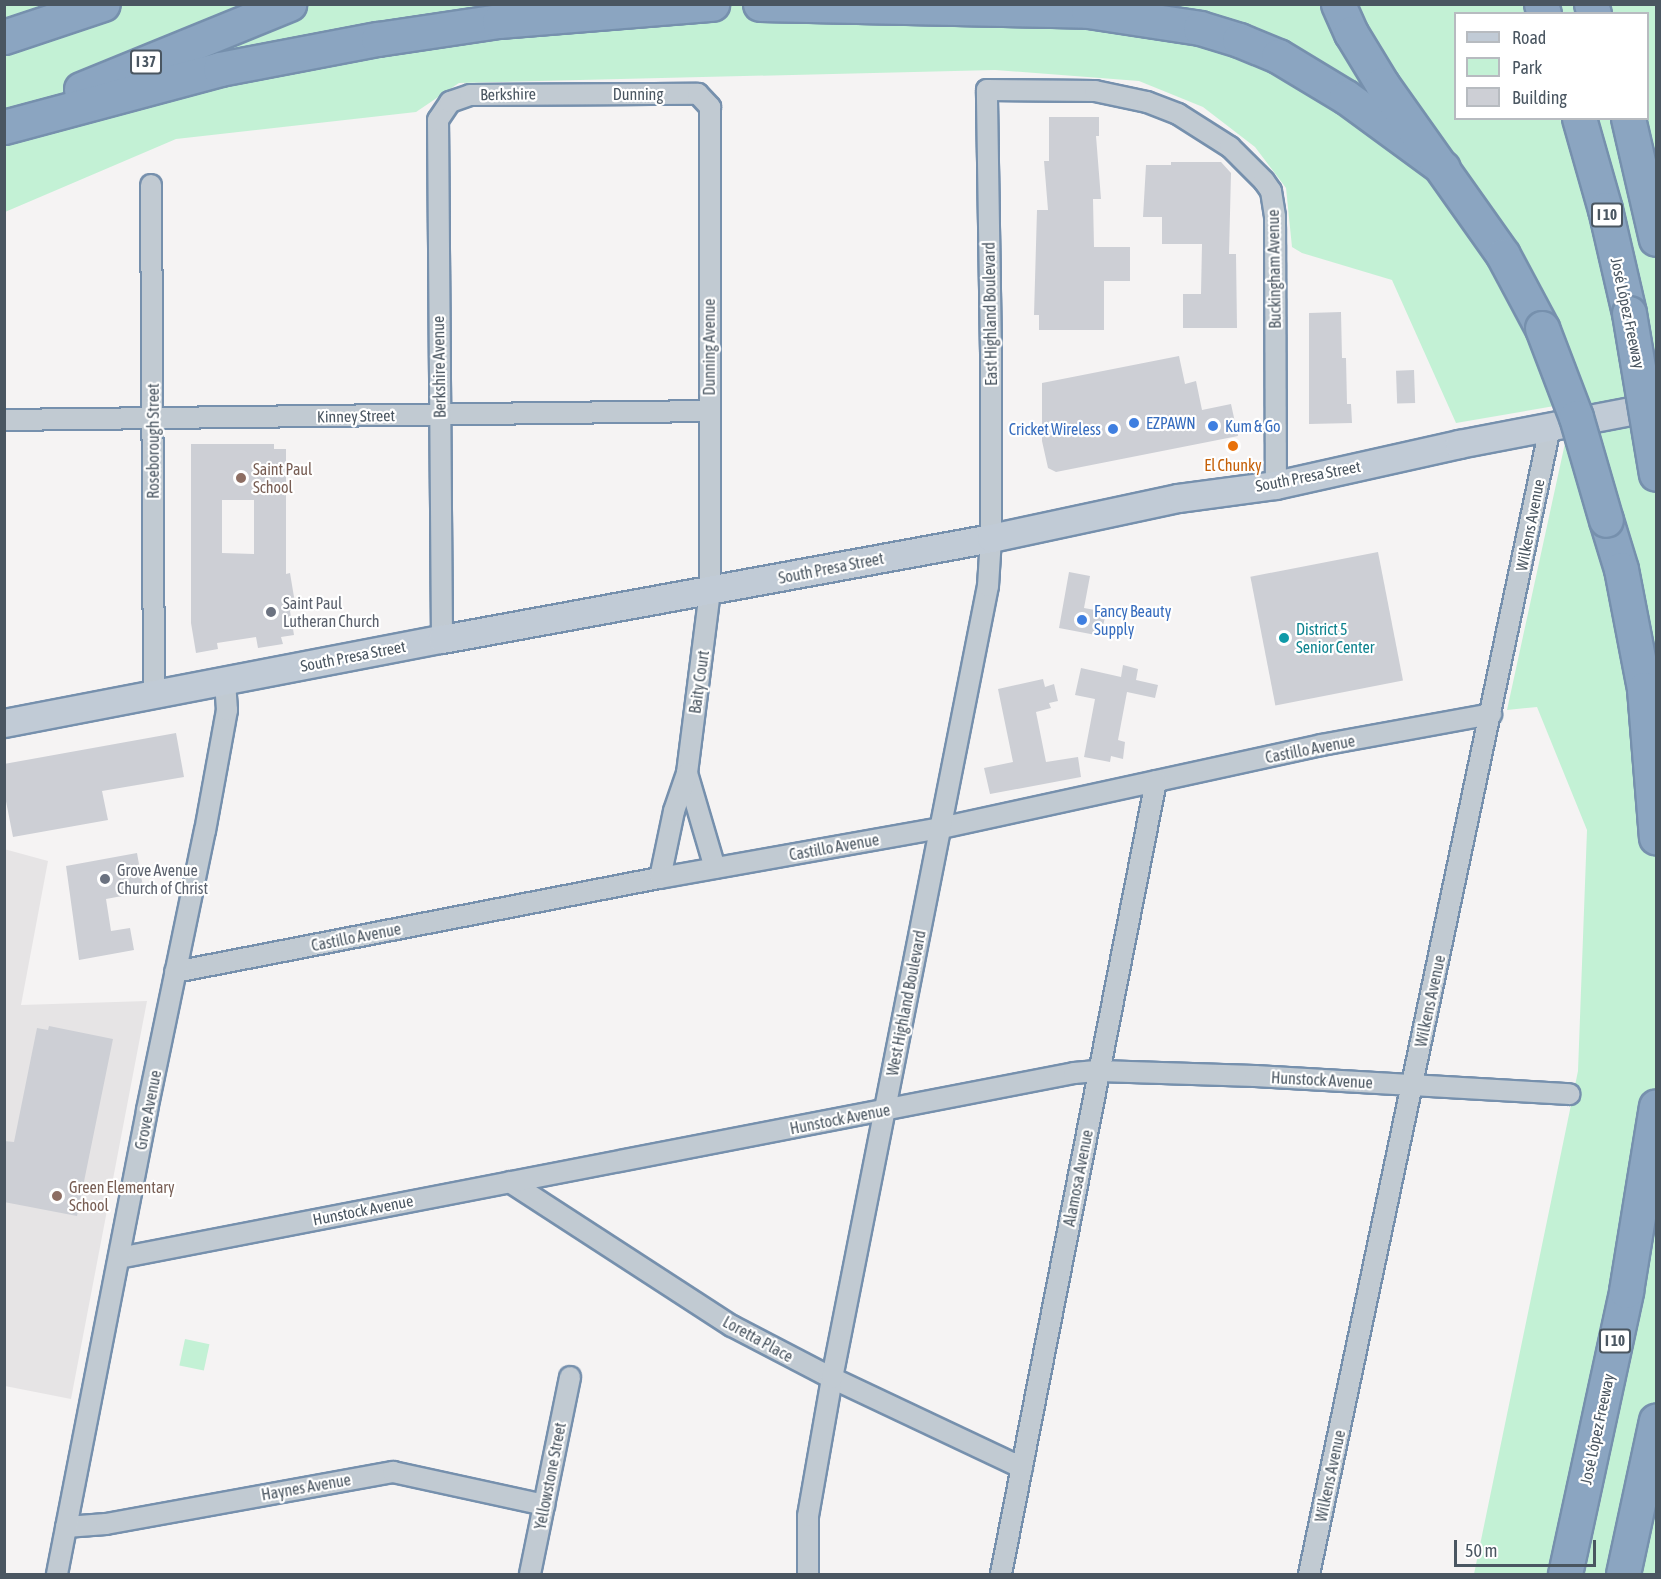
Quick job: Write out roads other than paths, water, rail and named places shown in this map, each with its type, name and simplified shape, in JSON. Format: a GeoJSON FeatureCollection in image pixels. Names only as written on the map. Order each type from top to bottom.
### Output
{"type":"FeatureCollection","features":[{"type":"Feature","properties":{"kind":"highway"},"geometry":{"type":"LineString","coordinates":[[4,20],[40,4]]}},
{"type":"Feature","properties":{"kind":"highway"},"geometry":{"type":"LineString","coordinates":[[4,37],[103,4]]}},
{"type":"Feature","properties":{"kind":"highway","name":"I 37"},"geometry":{"type":"LineString","coordinates":[[4,120],[289,4]]}},
{"type":"Feature","properties":{"kind":"highway"},"geometry":{"type":"LineString","coordinates":[[4,127],[220,69],[378,39],[499,21],[712,4]]}},
{"type":"Feature","properties":{"kind":"highway"},"geometry":{"type":"LineString","coordinates":[[760,4],[1088,11],[1200,28],[1239,40],[1278,56],[1346,97],[1443,168]]}},
{"type":"Feature","properties":{"kind":"highway"},"geometry":{"type":"LineString","coordinates":[[1338,4],[1351,33],[1382,84],[1503,255],[1542,328],[1576,417],[1621,569],[1644,689],[1656,838]]}},
{"type":"Feature","properties":{"kind":"highway","name":"José López Freeway"},"geometry":{"type":"LineString","coordinates":[[1580,120],[1605,209],[1629,313],[1656,474]]}},
{"type":"Feature","properties":{"kind":"highway","name":"I 10"},"geometry":{"type":"LineString","coordinates":[[1628,120],[1656,239]]}},
{"type":"Feature","properties":{"kind":"highway","name":"José López Freeway"},"geometry":{"type":"LineString","coordinates":[[1565,1575],[1626,1291],[1656,1106]]}},
{"type":"Feature","properties":{"kind":"highway"},"geometry":{"type":"LineString","coordinates":[[1623,1575],[1656,1420]]}},
{"type":"Feature","properties":{"kind":"main road","name":"South Presa Street"},"geometry":{"type":"LineString","coordinates":[[4,723],[442,639],[991,538],[1178,498],[1276,485],[1656,406]]}},
{"type":"Feature","properties":{"kind":"street","name":"Buckingham Avenue"},"geometry":{"type":"LineString","coordinates":[[987,90],[1095,91],[1147,102],[1178,114],[1230,147],[1264,181],[1271,192],[1275,217],[1276,485]]}},
{"type":"Feature","properties":{"kind":"street","name":"East Highland Boulevard"},"geometry":{"type":"LineString","coordinates":[[987,90],[991,538]]}},
{"type":"Feature","properties":{"kind":"street","name":"Berkshire"},"geometry":{"type":"LineString","coordinates":[[453,100],[470,95],[564,94]]}},
{"type":"Feature","properties":{"kind":"street","name":"Dunning"},"geometry":{"type":"LineString","coordinates":[[564,94],[698,94],[708,104]]}},
{"type":"Feature","properties":{"kind":"street","name":"Berkshire Avenue"},"geometry":{"type":"LineString","coordinates":[[442,639],[437,135],[438,120],[443,110],[453,100]]}},
{"type":"Feature","properties":{"kind":"street","name":"Dunning Avenue"},"geometry":{"type":"LineString","coordinates":[[708,104],[710,591]]}},
{"type":"Feature","properties":{"kind":"street","name":"Roseborough Street"},"geometry":{"type":"LineString","coordinates":[[151,185],[154,696]]}},
{"type":"Feature","properties":{"kind":"street","name":"Kinney Street"},"geometry":{"type":"LineString","coordinates":[[4,420],[708,411]]}},
{"type":"Feature","properties":{"kind":"street","name":"Wilkens Avenue"},"geometry":{"type":"LineString","coordinates":[[1309,1575],[1550,427]]}},
{"type":"Feature","properties":{"kind":"street","name":"West Highland Boulevard"},"geometry":{"type":"LineString","coordinates":[[808,1575],[808,1516],[832,1378],[941,828],[966,684],[988,586],[991,538]]}},
{"type":"Feature","properties":{"kind":"street","name":"Baity Court"},"geometry":{"type":"LineString","coordinates":[[660,878],[674,811],[687,773],[710,591]]}},
{"type":"Feature","properties":{"kind":"street","name":"Grove Avenue"},"geometry":{"type":"LineString","coordinates":[[57,1575],[227,710],[225,681]]}},
{"type":"Feature","properties":{"kind":"street","name":"Castillo Avenue"},"geometry":{"type":"LineString","coordinates":[[175,972],[660,878],[941,828],[1320,745],[1491,714]]}},
{"type":"Feature","properties":{"kind":"street","name":"Baity Court"},"geometry":{"type":"LineString","coordinates":[[687,773],[715,868]]}},
{"type":"Feature","properties":{"kind":"street","name":"Alamosa Avenue"},"geometry":{"type":"LineString","coordinates":[[1001,1575],[1156,781]]}},
{"type":"Feature","properties":{"kind":"street","name":"Hunstock Avenue"},"geometry":{"type":"LineString","coordinates":[[119,1258],[1074,1073],[1098,1071],[1569,1094]]}},
{"type":"Feature","properties":{"kind":"street","name":"Loretta Place"},"geometry":{"type":"LineString","coordinates":[[510,1182],[732,1326],[832,1378],[1022,1468]]}},
{"type":"Feature","properties":{"kind":"street","name":"Yellowstone Street"},"geometry":{"type":"LineString","coordinates":[[530,1575],[570,1377]]}},
{"type":"Feature","properties":{"kind":"street","name":"Haynes Avenue"},"geometry":{"type":"LineString","coordinates":[[66,1527],[106,1524],[393,1472],[544,1505]]}},
{"type":"Feature","properties":{"kind":"place","name":"EZPAWN"},"geometry":{"type":"Point","coordinates":[1134,423]}},
{"type":"Feature","properties":{"kind":"place","name":"Kum & Go"},"geometry":{"type":"Point","coordinates":[1213,426]}},
{"type":"Feature","properties":{"kind":"place","name":"Cricket Wireless"},"geometry":{"type":"Point","coordinates":[1113,429]}},
{"type":"Feature","properties":{"kind":"place","name":"El Chunky"},"geometry":{"type":"Point","coordinates":[1233,446]}},
{"type":"Feature","properties":{"kind":"place","name":"Saint Paul School"},"geometry":{"type":"Point","coordinates":[241,478]}},
{"type":"Feature","properties":{"kind":"place","name":"Saint Paul Lutheran Church"},"geometry":{"type":"Point","coordinates":[271,612]}},
{"type":"Feature","properties":{"kind":"place","name":"Fancy Beauty Supply"},"geometry":{"type":"Point","coordinates":[1082,620]}},
{"type":"Feature","properties":{"kind":"place","name":"District 5 Senior Center"},"geometry":{"type":"Point","coordinates":[1284,638]}},
{"type":"Feature","properties":{"kind":"place","name":"Grove Avenue Church of Christ"},"geometry":{"type":"Point","coordinates":[105,879]}},
{"type":"Feature","properties":{"kind":"place","name":"Green Elementary School"},"geometry":{"type":"Point","coordinates":[57,1196]}}]}
